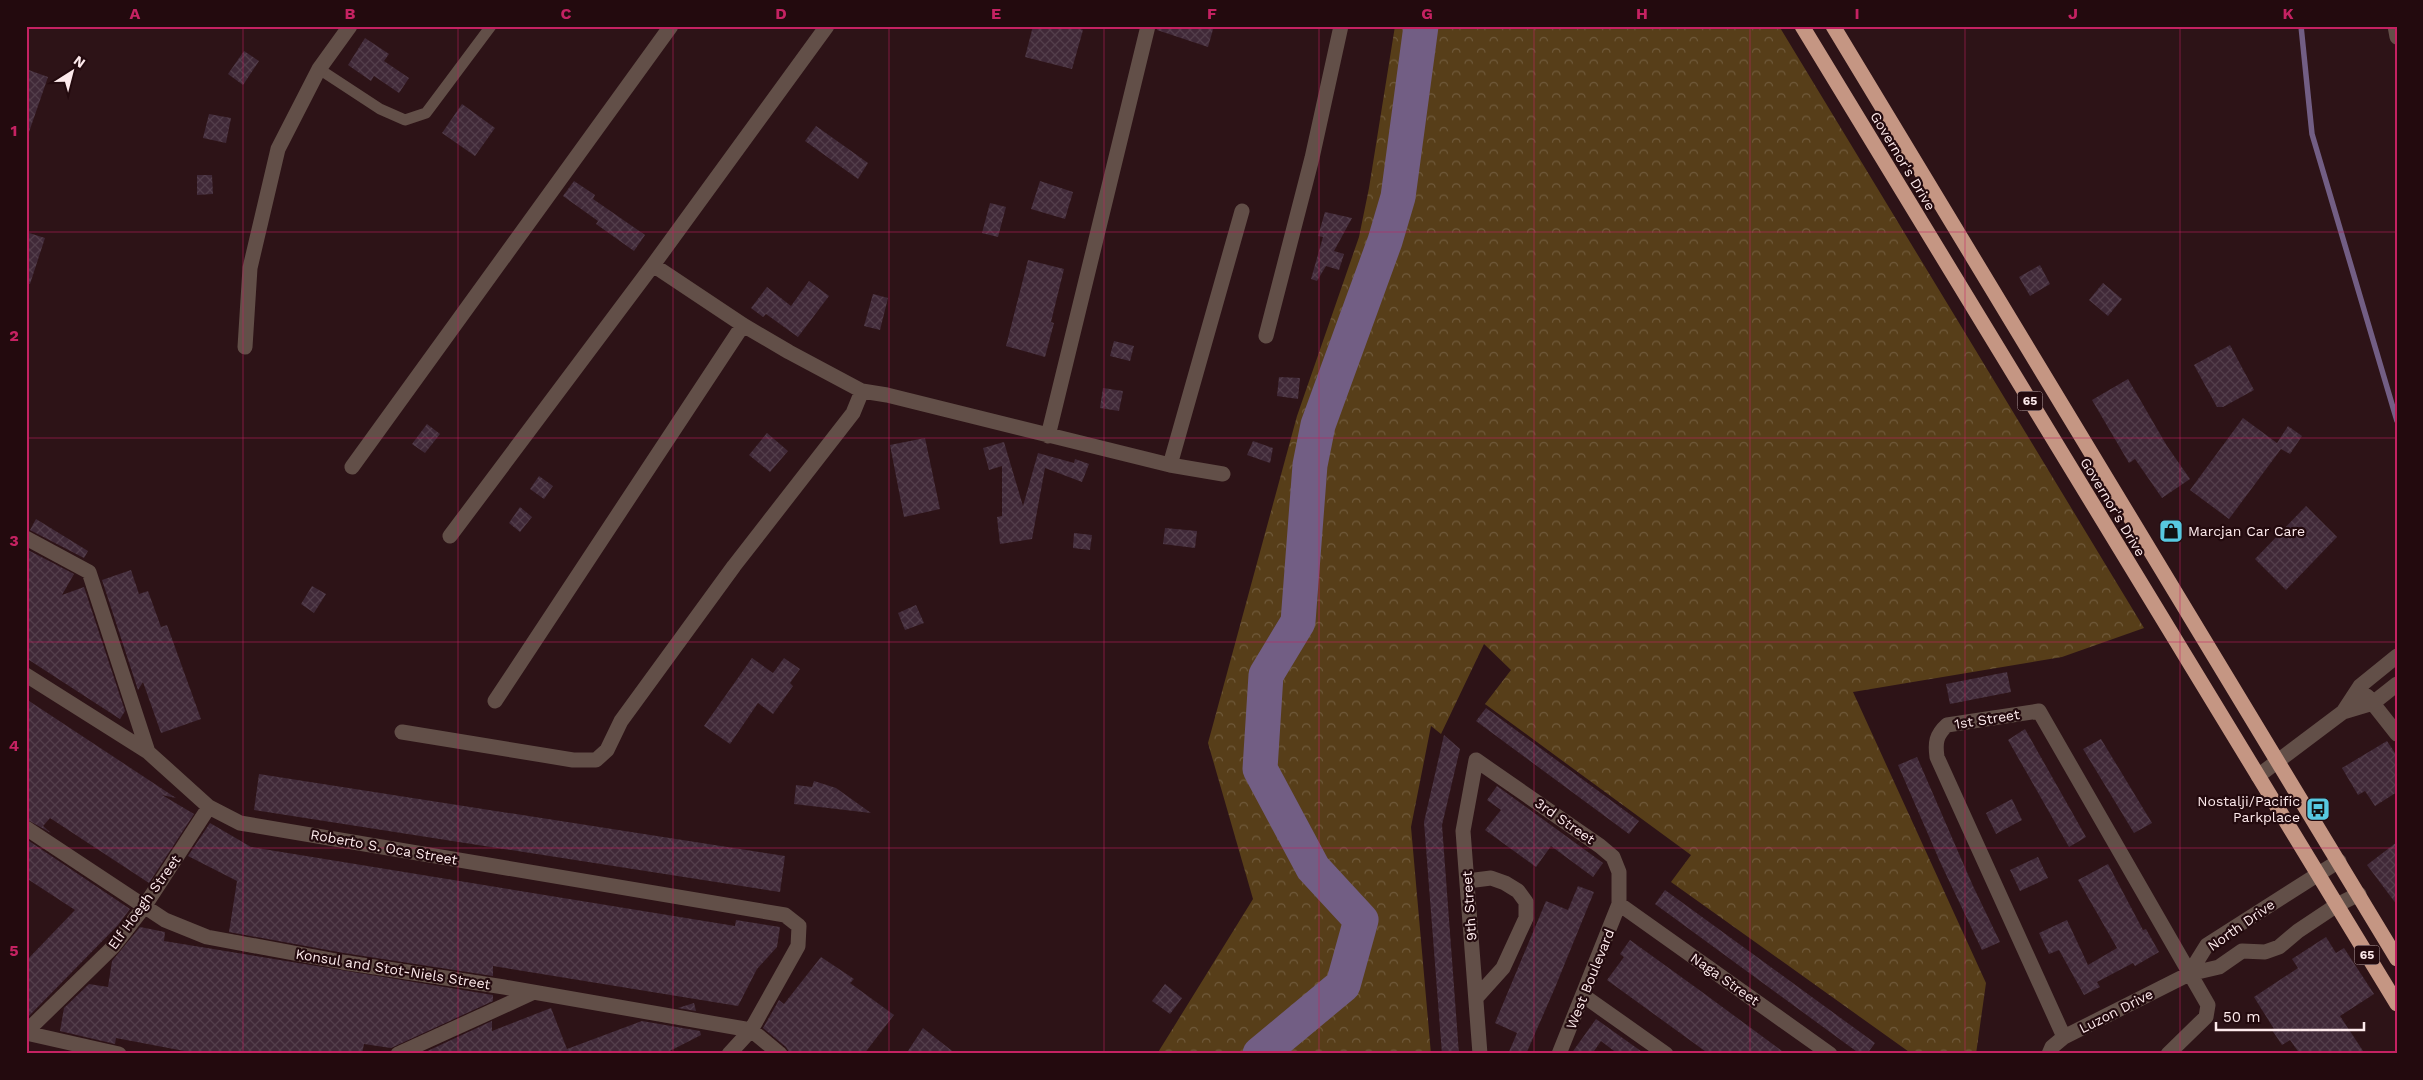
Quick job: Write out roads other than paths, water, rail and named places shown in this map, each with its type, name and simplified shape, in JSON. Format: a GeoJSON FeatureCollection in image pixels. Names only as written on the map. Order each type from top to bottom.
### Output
{"type":"FeatureCollection","features":[{"type":"Feature","properties":{"kind":"highway","name":"Governor's Drive"},"geometry":{"type":"LineString","coordinates":[[1802,26],[2397,1004]]}},
{"type":"Feature","properties":{"kind":"highway","name":"Governor's Drive"},"geometry":{"type":"LineString","coordinates":[[1833,26],[2338,861],[2360,894],[2397,959]]}},
{"type":"Feature","properties":{"kind":"street"},"geometry":{"type":"LineString","coordinates":[[245,347],[250,268],[278,149],[319,69],[350,26]]}},
{"type":"Feature","properties":{"kind":"street"},"geometry":{"type":"LineString","coordinates":[[352,468],[671,26]]}},
{"type":"Feature","properties":{"kind":"street"},"geometry":{"type":"LineString","coordinates":[[450,536],[653,265],[827,26]]}},
{"type":"Feature","properties":{"kind":"street"},"geometry":{"type":"LineString","coordinates":[[1048,436],[1148,26]]}},
{"type":"Feature","properties":{"kind":"street"},"geometry":{"type":"LineString","coordinates":[[1266,336],[1312,158],[1341,26]]}},
{"type":"Feature","properties":{"kind":"street"},"geometry":{"type":"LineString","coordinates":[[2395,26],[2397,37]]}},
{"type":"Feature","properties":{"kind":"street"},"geometry":{"type":"LineString","coordinates":[[1170,465],[1242,212]]}},
{"type":"Feature","properties":{"kind":"street"},"geometry":{"type":"LineString","coordinates":[[653,265],[743,325],[862,391],[887,395],[1170,465],[1223,474]]}},
{"type":"Feature","properties":{"kind":"street"},"geometry":{"type":"LineString","coordinates":[[495,701],[743,325]]}},
{"type":"Feature","properties":{"kind":"street"},"geometry":{"type":"LineString","coordinates":[[402,732],[573,760],[596,760],[607,750],[621,720],[734,566],[853,413],[862,391]]}},
{"type":"Feature","properties":{"kind":"street"},"geometry":{"type":"LineString","coordinates":[[26,538],[89,572],[148,752]]}},
{"type":"Feature","properties":{"kind":"street"},"geometry":{"type":"LineString","coordinates":[[2258,776],[2343,712],[2360,686],[2395,661]]}},
{"type":"Feature","properties":{"kind":"street","name":"Roberto S. Oca Street"},"geometry":{"type":"LineString","coordinates":[[26,675],[148,752],[209,807],[240,823],[785,915],[799,926],[798,946],[751,1030]]}},
{"type":"Feature","properties":{"kind":"street"},"geometry":{"type":"LineString","coordinates":[[2343,712],[2373,703],[2397,684]]}},
{"type":"Feature","properties":{"kind":"street"},"geometry":{"type":"LineString","coordinates":[[2360,686],[2397,734]]}},
{"type":"Feature","properties":{"kind":"street","name":"1st Street"},"geometry":{"type":"LineString","coordinates":[[2064,1037],[1937,757],[1935,744],[1939,732],[1947,725],[2039,711],[2189,974]]}},
{"type":"Feature","properties":{"kind":"street","name":"9th Street"},"geometry":{"type":"LineString","coordinates":[[1476,760],[1463,831],[1480,1054]]}},
{"type":"Feature","properties":{"kind":"street","name":"3rd Street"},"geometry":{"type":"LineString","coordinates":[[1476,760],[1613,857],[1619,872],[1619,904]]}},
{"type":"Feature","properties":{"kind":"street","name":"Elf Hoegh Street"},"geometry":{"type":"LineString","coordinates":[[26,1032],[113,947],[144,907],[209,807]]}},
{"type":"Feature","properties":{"kind":"street","name":"Konsul and Stot-Niels Street"},"geometry":{"type":"LineString","coordinates":[[26,828],[165,920],[207,937],[342,962],[751,1030]]}},
{"type":"Feature","properties":{"kind":"street","name":"North Drive"},"geometry":{"type":"LineString","coordinates":[[2189,974],[2207,944],[2338,861]]}},
{"type":"Feature","properties":{"kind":"street"},"geometry":{"type":"LineString","coordinates":[[1467,881],[1490,878],[1505,883],[1518,890],[1526,902],[1526,918],[1503,968],[1476,998]]}},
{"type":"Feature","properties":{"kind":"street","name":"North Drive"},"geometry":{"type":"LineString","coordinates":[[2189,974],[2219,967],[2242,951],[2265,952],[2279,947],[2298,931],[2337,905],[2360,894]]}},
{"type":"Feature","properties":{"kind":"street","name":"West Boulevard"},"geometry":{"type":"LineString","coordinates":[[1559,1054],[1584,996],[1619,904]]}},
{"type":"Feature","properties":{"kind":"street","name":"Naga Street"},"geometry":{"type":"LineString","coordinates":[[1619,904],[1830,1054]]}},
{"type":"Feature","properties":{"kind":"street"},"geometry":{"type":"LineString","coordinates":[[2168,1054],[2206,1017],[2208,1005],[2189,974]]}},
{"type":"Feature","properties":{"kind":"street","name":"Luzon Drive"},"geometry":{"type":"LineString","coordinates":[[2049,1054],[2052,1047],[2064,1037],[2189,974]]}},
{"type":"Feature","properties":{"kind":"street"},"geometry":{"type":"LineString","coordinates":[[398,1054],[532,993]]}},
{"type":"Feature","properties":{"kind":"street"},"geometry":{"type":"LineString","coordinates":[[1584,996],[1666,1054]]}},
{"type":"Feature","properties":{"kind":"street"},"geometry":{"type":"LineString","coordinates":[[729,1054],[751,1030],[780,1054]]}},
{"type":"Feature","properties":{"kind":"street"},"geometry":{"type":"LineString","coordinates":[[26,1032],[119,1054]]}},
{"type":"Feature","properties":{"kind":"lane"},"geometry":{"type":"LineString","coordinates":[[319,69],[380,109],[405,120],[426,113],[491,26]]}},
{"type":"Feature","properties":{"kind":"waterway"},"geometry":{"type":"LineString","coordinates":[[1260,1054],[1343,985],[1361,920],[1313,868],[1260,769],[1266,675],[1298,622],[1310,465],[1318,425],[1385,241],[1398,197],[1421,26]]}},
{"type":"Feature","properties":{"kind":"waterway"},"geometry":{"type":"LineString","coordinates":[[2301,26],[2312,134],[2397,421]]}},
{"type":"Feature","properties":{"kind":"place","name":"Marcjan Car Care"},"geometry":{"type":"Point","coordinates":[2171,531]}},
{"type":"Feature","properties":{"kind":"place","name":"Nostalji/Pacific Parkplace"},"geometry":{"type":"Point","coordinates":[2318,809]}}]}
